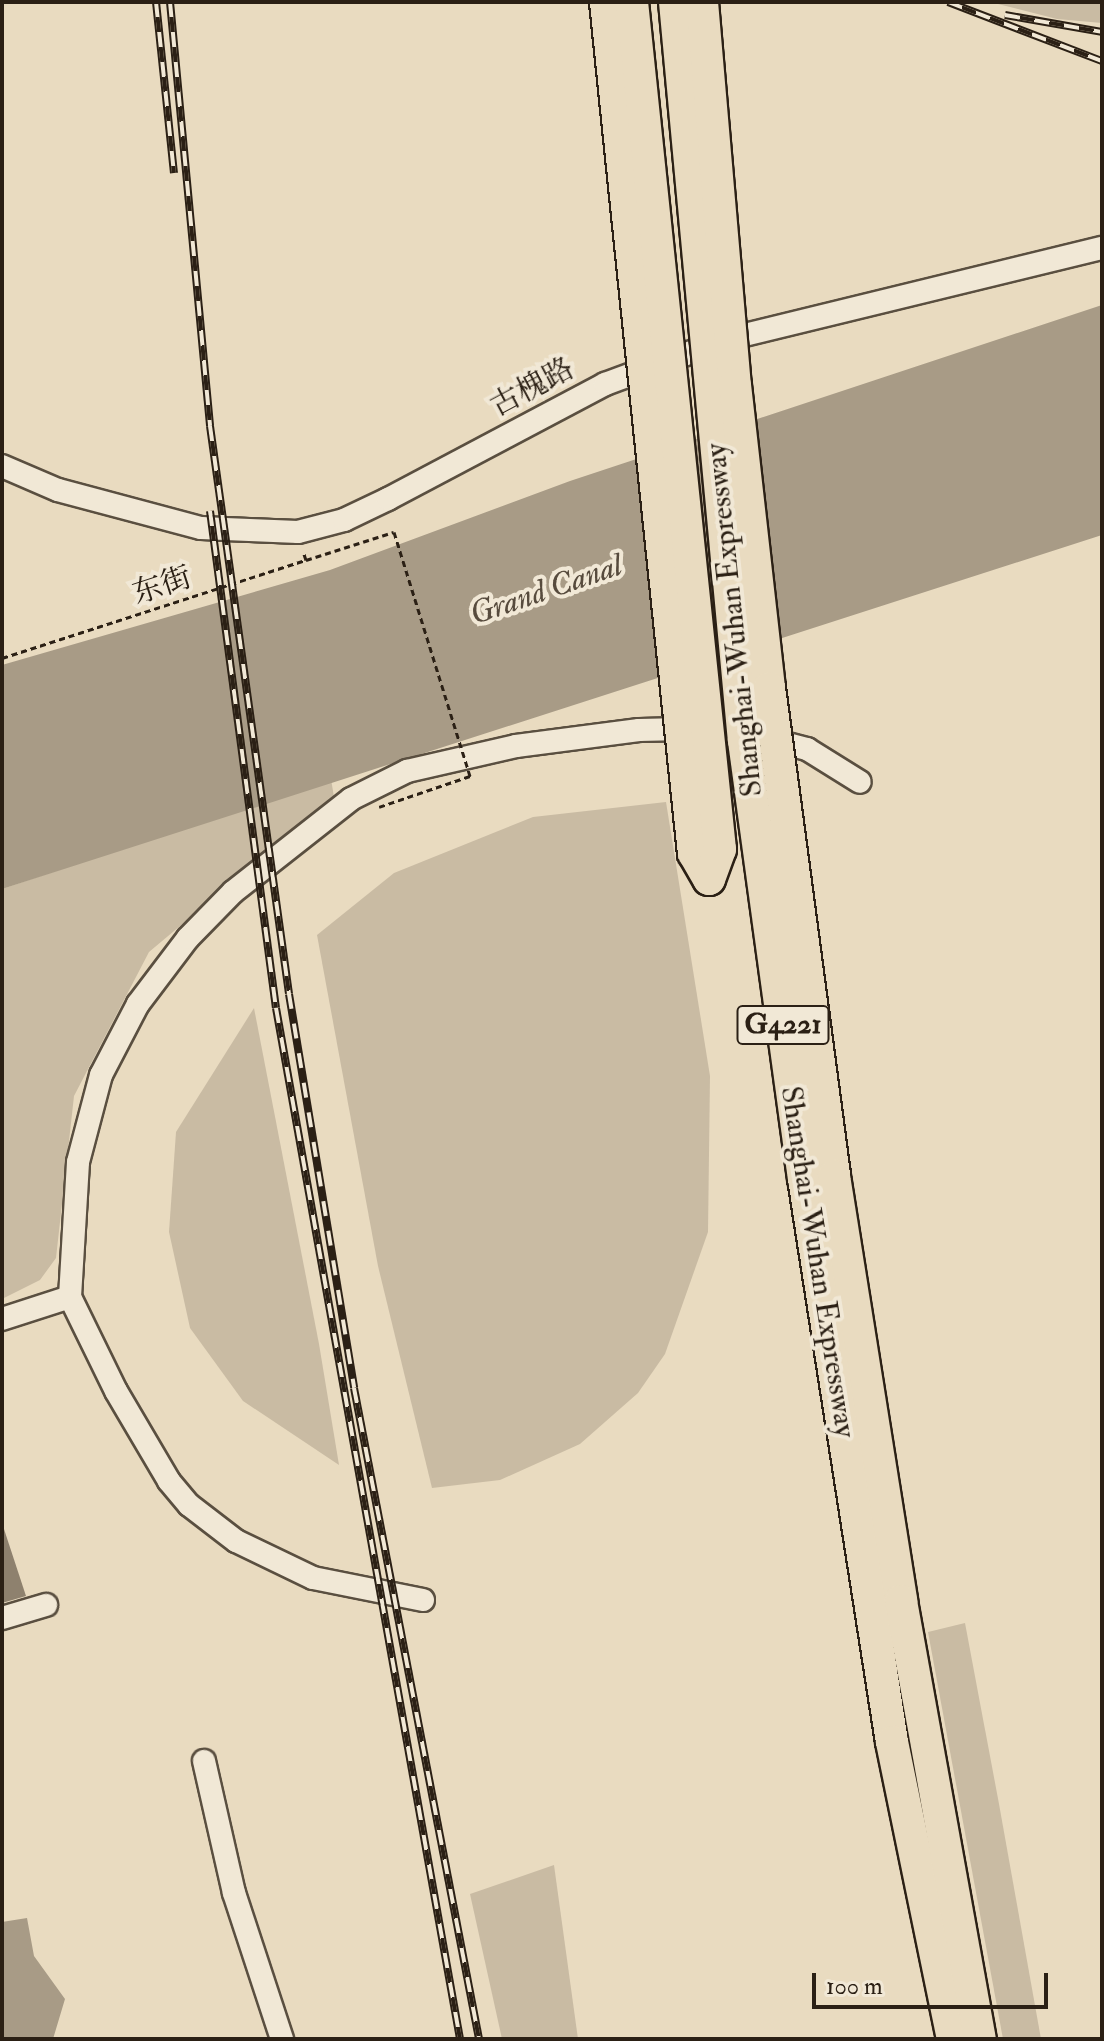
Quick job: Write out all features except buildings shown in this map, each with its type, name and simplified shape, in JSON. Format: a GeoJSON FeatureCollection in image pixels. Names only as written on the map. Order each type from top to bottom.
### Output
{"type":"FeatureCollection","features":[{"type":"Feature","properties":{"kind":"highway","name":"Shanghai-Wuhan Expressway"},"geometry":{"type":"LineString","coordinates":[[606,2],[694,853],[709,879],[720,849],[632,2]]}},
{"type":"Feature","properties":{"kind":"highway","name":"Shanghai-Wuhan Expressway"},"geometry":{"type":"LineString","coordinates":[[675,2],[744,741],[804,1178],[892,1742],[953,2039]]}},
{"type":"Feature","properties":{"kind":"highway","name":"Shanghai-Wuhan Expressway"},"geometry":{"type":"LineString","coordinates":[[702,2],[735,385],[769,688],[832,1161],[901,1601],[980,2039]]}},
{"type":"Feature","properties":{"kind":"street","name":"古槐路"},"geometry":{"type":"LineString","coordinates":[[2,466],[58,490],[201,528],[298,532],[344,520],[388,499],[605,384],[724,340],[1102,248]]}},
{"type":"Feature","properties":{"kind":"street"},"geometry":{"type":"LineString","coordinates":[[423,1600],[313,1578],[236,1541],[189,1505],[169,1481],[116,1391],[70,1297],[78,1162],[101,1075],[138,1004],[188,938],[233,892],[351,799],[407,771],[516,746],[639,730],[726,728],[807,749],[860,782]]}},
{"type":"Feature","properties":{"kind":"street"},"geometry":{"type":"LineString","coordinates":[[2,1319],[70,1297]]}},
{"type":"Feature","properties":{"kind":"street"},"geometry":{"type":"LineString","coordinates":[[2,1618],[46,1605]]}},
{"type":"Feature","properties":{"kind":"street"},"geometry":{"type":"LineString","coordinates":[[204,1761],[234,1893],[282,2039]]}},
{"type":"Feature","properties":{"kind":"path"},"geometry":{"type":"LineString","coordinates":[[298,532],[306,560]]}},
{"type":"Feature","properties":{"kind":"path","name":"东街"},"geometry":{"type":"LineString","coordinates":[[2,658],[394,532],[470,776],[379,807]]}},
{"type":"Feature","properties":{"kind":"shaded area"},"geometry":{"type":"Polygon","coordinates":[[[990,2],[1102,2],[1102,23],[1057,19],[990,2]]]}},
{"type":"Feature","properties":{"kind":"shaded area"},"geometry":{"type":"Polygon","coordinates":[[[331,779],[334,797],[149,952],[74,1096],[56,1258],[40,1280],[2,1299],[2,889],[331,779]]]}},
{"type":"Feature","properties":{"kind":"shaded area"},"geometry":{"type":"Polygon","coordinates":[[[666,802],[710,1076],[708,1232],[665,1354],[638,1393],[580,1444],[500,1480],[432,1488],[378,1266],[317,935],[394,873],[533,817],[666,802]]]}},
{"type":"Feature","properties":{"kind":"shaded area"},"geometry":{"type":"Polygon","coordinates":[[[254,1008],[319,1344],[339,1465],[243,1401],[190,1328],[169,1232],[176,1132],[254,1008]]]}},
{"type":"Feature","properties":{"kind":"shaded area"},"geometry":{"type":"Polygon","coordinates":[[[965,1623],[1041,2039],[1003,2039],[928,1632],[965,1623]]]}},
{"type":"Feature","properties":{"kind":"shaded area"},"geometry":{"type":"Polygon","coordinates":[[[554,1865],[578,2039],[502,2039],[470,1894],[554,1865]]]}},
{"type":"Feature","properties":{"kind":"water","name":"Grand Canal"},"geometry":{"type":"Polygon","coordinates":[[[1102,305],[1102,535],[2,889],[2,665],[330,570],[570,481],[1102,305]]]}},
{"type":"Feature","properties":{"kind":"water"},"geometry":{"type":"Polygon","coordinates":[[[27,1918],[34,1956],[65,1999],[53,2039],[2,2039],[2,1922],[27,1918]]]}},
{"type":"Feature","properties":{"kind":"railway"},"geometry":{"type":"LineString","coordinates":[[156,2],[174,173]]}},
{"type":"Feature","properties":{"kind":"railway"},"geometry":{"type":"LineString","coordinates":[[170,2],[210,426],[289,994],[354,1388],[479,2039]]}},
{"type":"Feature","properties":{"kind":"railway"},"geometry":{"type":"LineString","coordinates":[[948,2],[1102,61]]}},
{"type":"Feature","properties":{"kind":"railway"},"geometry":{"type":"LineString","coordinates":[[1005,15],[1102,32]]}},
{"type":"Feature","properties":{"kind":"railway"},"geometry":{"type":"LineString","coordinates":[[210,511],[276,1008],[460,2039]]}}]}
